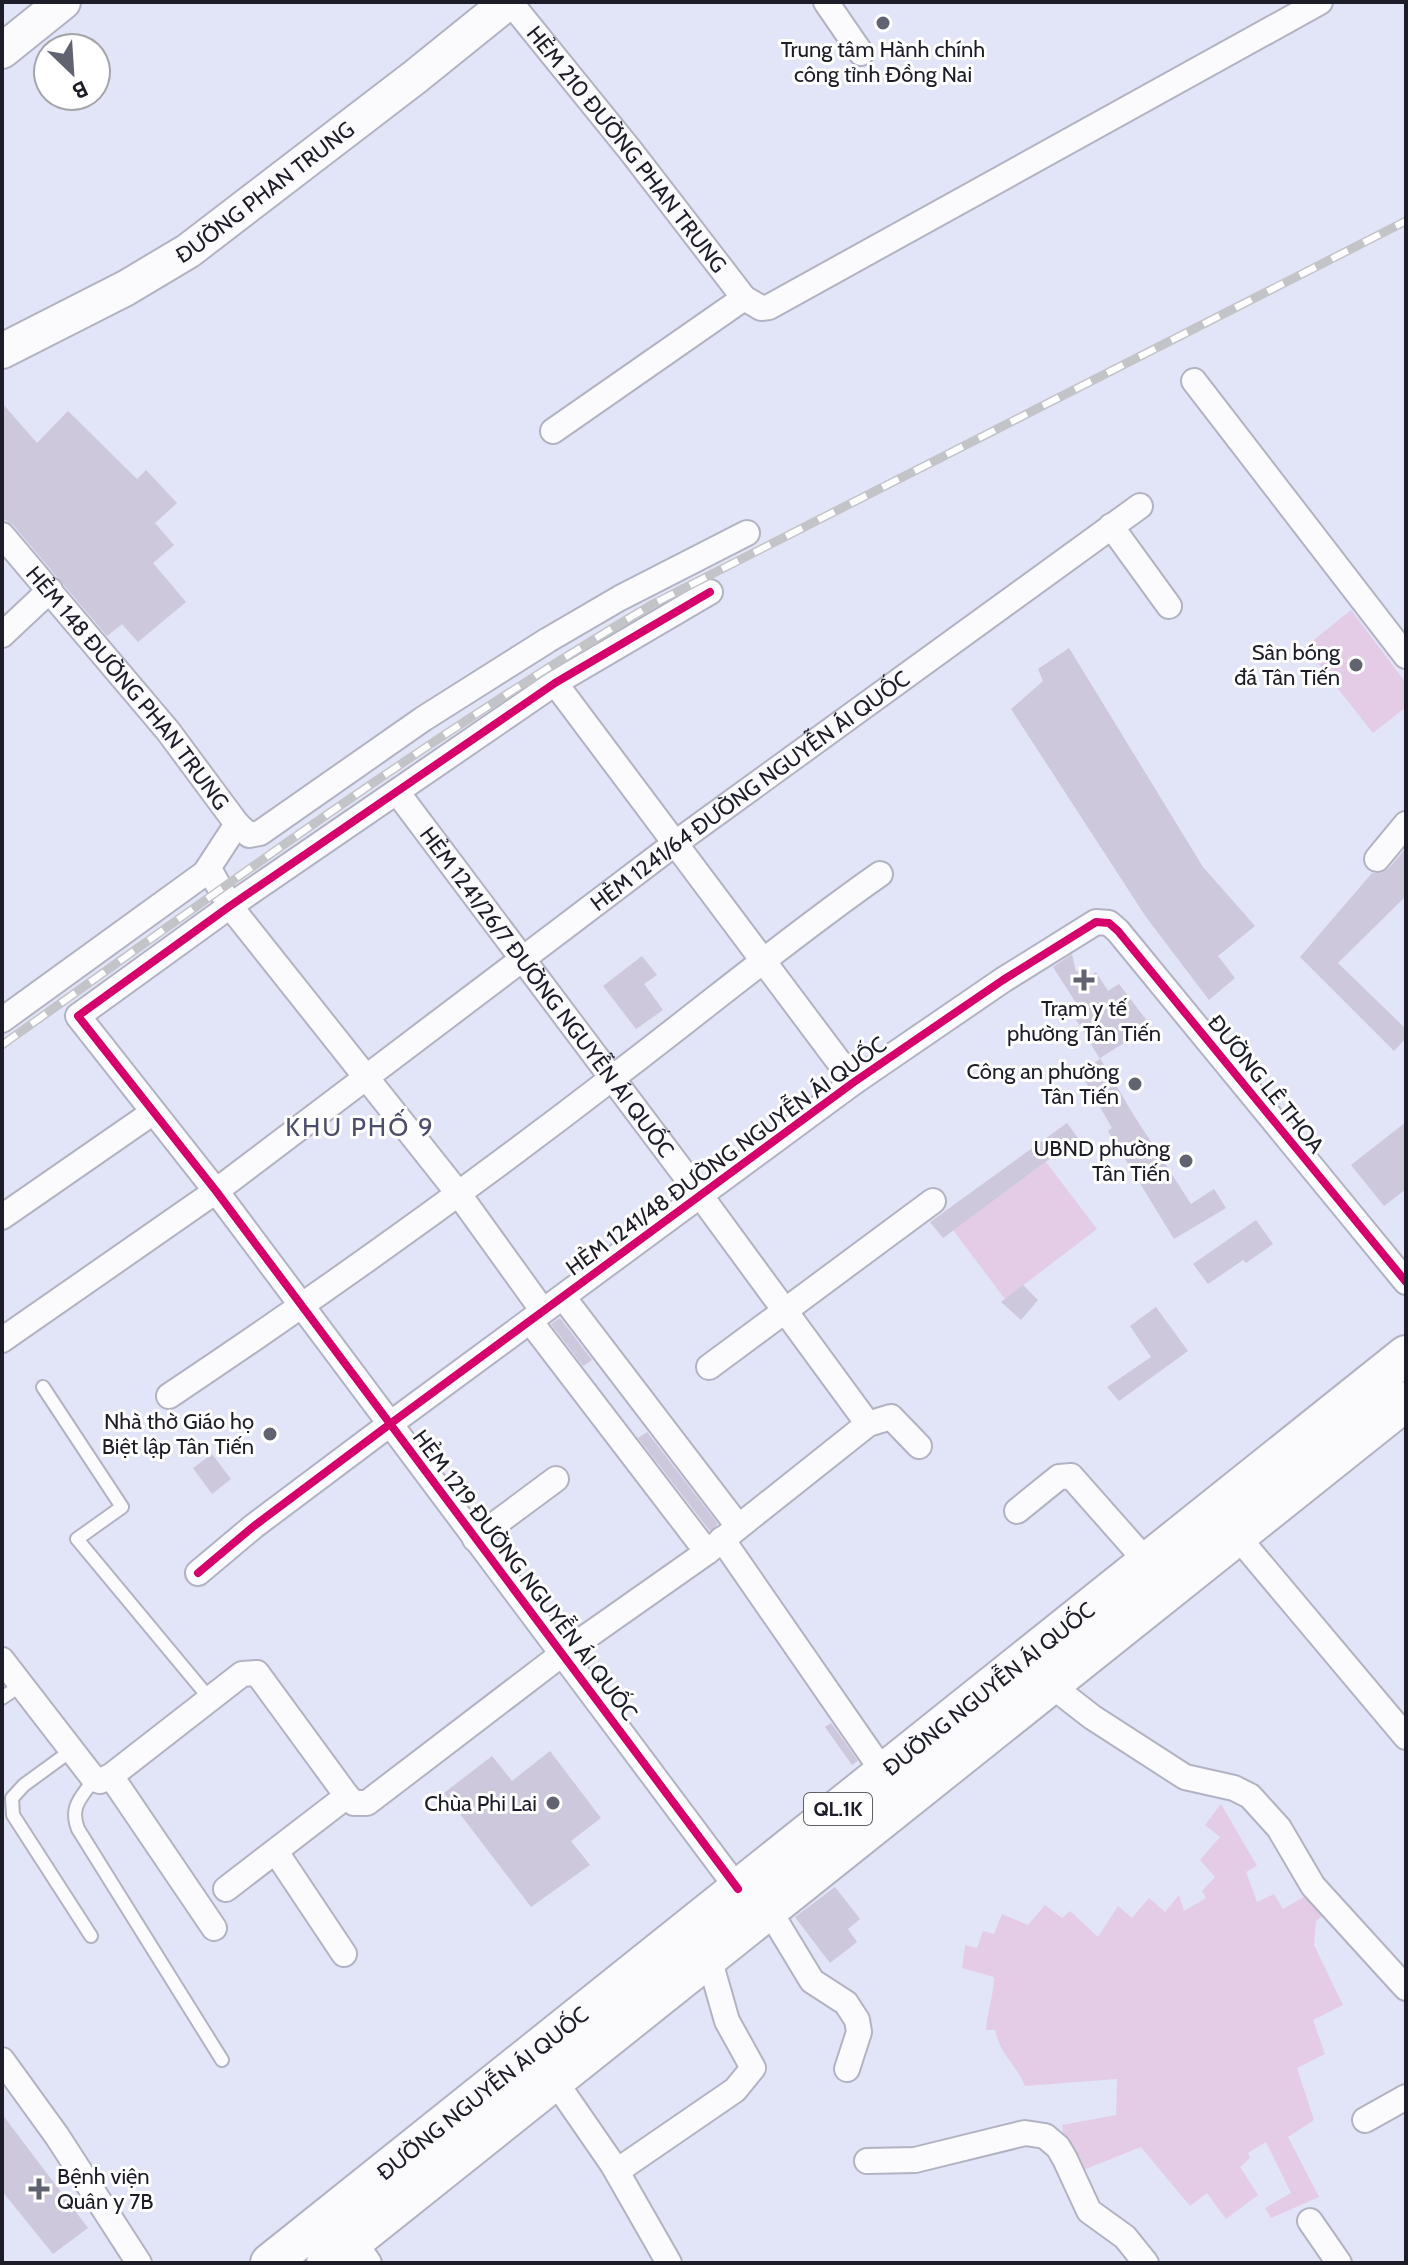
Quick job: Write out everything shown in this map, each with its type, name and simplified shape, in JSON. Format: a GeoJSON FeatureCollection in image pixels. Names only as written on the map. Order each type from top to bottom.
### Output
{"type":"FeatureCollection","features":[{"type":"Feature","properties":{"kind":"main road"},"geometry":{"type":"LineString","coordinates":[[2,51],[63,2]]}},
{"type":"Feature","properties":{"kind":"main road","name":"ĐƯỜNG PHAN TRUNG"},"geometry":{"type":"LineString","coordinates":[[2,351],[134,284],[188,251],[509,2]]}},
{"type":"Feature","properties":{"kind":"main road","name":"ĐƯỜNG NGUYỄN ÁI QUỐC"},"geometry":{"type":"LineString","coordinates":[[350,2256],[555,2081],[709,1958],[754,1899],[884,1773],[1406,1355]]}},
{"type":"Feature","properties":{"kind":"main road","name":"ĐƯỜNG NGUYỄN ÁI QUỐC"},"geometry":{"type":"LineString","coordinates":[[270,2263],[754,1899],[1051,1685],[1406,1401]]}},
{"type":"Feature","properties":{"kind":"street","name":"HẺM 210 ĐƯỜNG PHAN TRUNG"},"geometry":{"type":"LineString","coordinates":[[509,2],[630,150],[744,298]]}},
{"type":"Feature","properties":{"kind":"street"},"geometry":{"type":"LineString","coordinates":[[826,2],[861,53]]}},
{"type":"Feature","properties":{"kind":"street"},"geometry":{"type":"LineString","coordinates":[[553,431],[744,298],[761,308],[769,307],[1320,2]]}},
{"type":"Feature","properties":{"kind":"street"},"geometry":{"type":"LineString","coordinates":[[1194,381],[1406,656]]}},
{"type":"Feature","properties":{"kind":"street","name":"HẺM 1241/64 ĐƯỜNG NGUYỄN ÁI QUỐC"},"geometry":{"type":"LineString","coordinates":[[2,1340],[216,1191],[677,842],[1140,506]]}},
{"type":"Feature","properties":{"kind":"street"},"geometry":{"type":"LineString","coordinates":[[1111,526],[1169,606]]}},
{"type":"Feature","properties":{"kind":"street"},"geometry":{"type":"LineString","coordinates":[[237,824],[249,835],[260,833],[423,719],[563,631],[747,533]]}},
{"type":"Feature","properties":{"kind":"street","name":"HẺM 148 ĐƯỜNG PHAN TRUNG"},"geometry":{"type":"LineString","coordinates":[[2,535],[179,745],[237,824],[209,869],[2,1020]]}},
{"type":"Feature","properties":{"kind":"street"},"geometry":{"type":"LineString","coordinates":[[2,635],[50,590]]}},
{"type":"Feature","properties":{"kind":"street"},"geometry":{"type":"LineString","coordinates":[[230,906],[555,683],[710,592]]}},
{"type":"Feature","properties":{"kind":"street"},"geometry":{"type":"LineString","coordinates":[[555,683],[854,1082]]}},
{"type":"Feature","properties":{"kind":"street","name":"HẺM 1241/26/7 ĐƯỜNG NGUYỄN ÁI QUỐC"},"geometry":{"type":"LineString","coordinates":[[397,792],[868,1424]]}},
{"type":"Feature","properties":{"kind":"street"},"geometry":{"type":"LineString","coordinates":[[1377,859],[1406,824]]}},
{"type":"Feature","properties":{"kind":"street"},"geometry":{"type":"LineString","coordinates":[[209,869],[230,906],[458,1193],[723,1539],[884,1773]]}},
{"type":"Feature","properties":{"kind":"street"},"geometry":{"type":"LineString","coordinates":[[169,1396],[302,1307],[458,1193],[880,874]]}},
{"type":"Feature","properties":{"kind":"street","name":"HẺM 1219 ĐƯỜNG NGUYỄN ÁI QUỐC"},"geometry":{"type":"LineString","coordinates":[[230,906],[78,1016],[216,1191],[562,1654],[754,1899],[812,1981],[846,2003],[857,2020],[859,2032],[847,2069]]}},
{"type":"Feature","properties":{"kind":"street","name":"ĐƯỜNG LÊ THOA"},"geometry":{"type":"LineString","coordinates":[[1091,924],[1104,922],[1118,931],[1406,1282]]}},
{"type":"Feature","properties":{"kind":"street","name":"HẺM 1241/48 ĐƯỜNG NGUYỄN ÁI QUỐC"},"geometry":{"type":"LineString","coordinates":[[198,1573],[254,1526],[390,1424],[854,1082],[1091,924]]}},
{"type":"Feature","properties":{"kind":"street"},"geometry":{"type":"LineString","coordinates":[[2,1217],[152,1113]]}},
{"type":"Feature","properties":{"kind":"street"},"geometry":{"type":"LineString","coordinates":[[709,1367],[933,1201]]}},
{"type":"Feature","properties":{"kind":"street"},"geometry":{"type":"LineString","coordinates":[[545,1310],[723,1539]]}},
{"type":"Feature","properties":{"kind":"street"},"geometry":{"type":"LineString","coordinates":[[103,1777],[242,1674],[257,1673],[347,1796],[359,1805],[373,1800],[562,1654],[723,1539],[868,1424],[886,1417],[895,1418],[919,1446]]}},
{"type":"Feature","properties":{"kind":"street"},"geometry":{"type":"LineString","coordinates":[[1017,1511],[1059,1477],[1071,1476],[1147,1562]]}},
{"type":"Feature","properties":{"kind":"street"},"geometry":{"type":"LineString","coordinates":[[475,1539],[556,1479]]}},
{"type":"Feature","properties":{"kind":"street"},"geometry":{"type":"LineString","coordinates":[[1237,1536],[1406,1737]]}},
{"type":"Feature","properties":{"kind":"street"},"geometry":{"type":"LineString","coordinates":[[2,1660],[12,1691],[103,1777],[214,1928]]}},
{"type":"Feature","properties":{"kind":"street"},"geometry":{"type":"LineString","coordinates":[[1051,1685],[1092,1717],[1185,1777],[1234,1788],[1250,1796],[1279,1828],[1313,1886],[1406,1988]]}},
{"type":"Feature","properties":{"kind":"street"},"geometry":{"type":"LineString","coordinates":[[226,1889],[347,1796]]}},
{"type":"Feature","properties":{"kind":"street"},"geometry":{"type":"LineString","coordinates":[[276,1852],[344,1954]]}},
{"type":"Feature","properties":{"kind":"street"},"geometry":{"type":"LineString","coordinates":[[617,2171],[735,2090],[753,2068],[727,2021],[709,1958]]}},
{"type":"Feature","properties":{"kind":"street"},"geometry":{"type":"LineString","coordinates":[[2,2060],[72,2157],[139,2263]]}},
{"type":"Feature","properties":{"kind":"street"},"geometry":{"type":"LineString","coordinates":[[555,2081],[617,2171],[669,2263]]}},
{"type":"Feature","properties":{"kind":"street"},"geometry":{"type":"LineString","coordinates":[[1365,2120],[1406,2097]]}},
{"type":"Feature","properties":{"kind":"street"},"geometry":{"type":"LineString","coordinates":[[867,2161],[915,2160],[1025,2133],[1045,2136],[1058,2147],[1089,2211],[1125,2237],[1146,2263]]}},
{"type":"Feature","properties":{"kind":"street"},"geometry":{"type":"LineString","coordinates":[[1310,2221],[1339,2263]]}},
{"type":"Feature","properties":{"kind":"lane"},"geometry":{"type":"LineString","coordinates":[[43,1387],[122,1507],[77,1539],[210,1699]]}},
{"type":"Feature","properties":{"kind":"lane"},"geometry":{"type":"LineString","coordinates":[[72,1750],[24,1785],[12,1798],[11,1807],[13,1815],[91,1936]]}},
{"type":"Feature","properties":{"kind":"lane"},"geometry":{"type":"LineString","coordinates":[[103,1777],[76,1806],[73,1816],[78,1829],[222,2060]]}},
{"type":"Feature","properties":{"kind":"shaded area","name":"Sân bóng đá Tân Tiến"},"geometry":{"type":"Polygon","coordinates":[[[1351,610],[1406,683],[1406,707],[1373,733],[1305,647],[1351,610]]]}},
{"type":"Feature","properties":{"kind":"shaded area"},"geometry":{"type":"Polygon","coordinates":[[[1046,1162],[1097,1229],[1005,1299],[953,1230],[1046,1162]]]}},
{"type":"Feature","properties":{"kind":"shaded area"},"geometry":{"type":"Polygon","coordinates":[[[1221,1804],[1257,1866],[1246,1872],[1257,1902],[1274,1894],[1283,1909],[1309,1894],[1327,1912],[1316,1921],[1314,1945],[1343,2005],[1313,2020],[1325,2054],[1297,2068],[1314,2120],[1288,2137],[1319,2197],[1271,2218],[1265,2208],[1291,2193],[1266,2142],[1248,2153],[1250,2158],[1240,2167],[1258,2195],[1226,2219],[1207,2193],[1190,2206],[1141,2147],[1078,2172],[1065,2143],[1062,2125],[1116,2115],[1117,2079],[1025,2086],[1001,2047],[995,2030],[986,2030],[994,1977],[962,1968],[965,1945],[977,1948],[983,1931],[994,1934],[1002,1914],[1028,1925],[1045,1905],[1062,1918],[1070,1911],[1098,1937],[1118,1906],[1132,1918],[1149,1898],[1165,1912],[1179,1895],[1184,1911],[1206,1898],[1202,1891],[1215,1877],[1200,1860],[1220,1837],[1205,1825],[1221,1804]]]}},
{"type":"Feature","properties":{"kind":"building"},"geometry":{"type":"Polygon","coordinates":[[[2,403],[37,443],[68,411],[137,479],[146,470],[177,503],[155,523],[174,545],[153,563],[186,602],[138,642],[122,624],[107,636],[13,525],[2,518],[2,403]]]}},
{"type":"Feature","properties":{"kind":"building"},"geometry":{"type":"Polygon","coordinates":[[[1069,648],[1203,867],[1255,926],[1218,956],[1235,978],[1209,1000],[1146,917],[1011,709],[1043,681],[1038,669],[1069,648]]]}},
{"type":"Feature","properties":{"kind":"building"},"geometry":{"type":"Polygon","coordinates":[[[1406,848],[1406,896],[1338,963],[1406,1029],[1406,1038],[1394,1051],[1300,957],[1372,873],[1388,869],[1406,848]]]}},
{"type":"Feature","properties":{"kind":"building"},"geometry":{"type":"Polygon","coordinates":[[[1072,954],[1076,972],[1085,966],[1091,975],[1096,972],[1108,991],[1119,984],[1151,1026],[1100,1058],[1133,1114],[1191,1204],[1214,1189],[1226,1208],[1174,1239],[1108,1131],[1112,1128],[1080,1072],[1100,1059],[1072,1013],[1080,1009],[1053,967],[1072,954]]]}},
{"type":"Feature","properties":{"kind":"building"},"geometry":{"type":"Polygon","coordinates":[[[642,956],[657,975],[644,984],[663,1010],[636,1029],[603,986],[642,956]]]}},
{"type":"Feature","properties":{"kind":"building"},"geometry":{"type":"Polygon","coordinates":[[[1406,1122],[1406,1189],[1384,1206],[1351,1165],[1406,1122]]]}},
{"type":"Feature","properties":{"kind":"building"},"geometry":{"type":"Polygon","coordinates":[[[1067,1123],[1078,1138],[943,1238],[930,1222],[1067,1123]]]}},
{"type":"Feature","properties":{"kind":"building"},"geometry":{"type":"Polygon","coordinates":[[[1256,1220],[1273,1244],[1208,1284],[1193,1264],[1256,1220]]]}},
{"type":"Feature","properties":{"kind":"building"},"geometry":{"type":"Polygon","coordinates":[[[1023,1285],[1038,1300],[1021,1320],[1001,1302],[1023,1285]]]}},
{"type":"Feature","properties":{"kind":"building"},"geometry":{"type":"Polygon","coordinates":[[[1156,1307],[1188,1351],[1119,1401],[1107,1387],[1151,1357],[1130,1326],[1156,1307]]]}},
{"type":"Feature","properties":{"kind":"building"},"geometry":{"type":"Polygon","coordinates":[[[560,1318],[592,1360],[583,1366],[551,1324],[560,1318]]]}},
{"type":"Feature","properties":{"kind":"building"},"geometry":{"type":"Polygon","coordinates":[[[647,1432],[718,1524],[710,1531],[638,1438],[647,1432]]]}},
{"type":"Feature","properties":{"kind":"building"},"geometry":{"type":"Polygon","coordinates":[[[212,1454],[231,1479],[212,1494],[193,1468],[212,1454]]]}},
{"type":"Feature","properties":{"kind":"building"},"geometry":{"type":"Polygon","coordinates":[[[831,1723],[858,1761],[852,1765],[825,1727],[831,1723]]]}},
{"type":"Feature","properties":{"kind":"building"},"geometry":{"type":"Polygon","coordinates":[[[550,1751],[601,1818],[571,1841],[590,1865],[531,1907],[444,1793],[492,1756],[512,1781],[550,1751]]]}},
{"type":"Feature","properties":{"kind":"building"},"geometry":{"type":"Polygon","coordinates":[[[835,1887],[860,1919],[848,1929],[857,1942],[830,1963],[795,1917],[835,1887]]]}},
{"type":"Feature","properties":{"kind":"building"},"geometry":{"type":"Polygon","coordinates":[[[2,2114],[88,2228],[53,2254],[2,2191],[2,2114]]]}},
{"type":"Feature","properties":{"kind":"railway"},"geometry":{"type":"LineString","coordinates":[[2,1045],[404,762],[653,604],[1406,221]]}},
{"type":"Feature","properties":{"kind":"cycle path"},"geometry":{"type":"LineString","coordinates":[[710,592],[555,683],[230,906],[78,1016],[216,1191],[738,1889]]}},
{"type":"Feature","properties":{"kind":"cycle path"},"geometry":{"type":"LineString","coordinates":[[198,1573],[254,1526],[390,1424],[854,1082],[1003,980],[1096,922],[1109,923],[1118,931],[1406,1282]]}},
{"type":"Feature","properties":{"kind":"place","name":"Trung tâm Hành chính công tỉnh Đồng Nai"},"geometry":{"type":"Point","coordinates":[883,23]}},
{"type":"Feature","properties":{"kind":"place","name":"Sân bóng đá Tân Tiến"},"geometry":{"type":"Point","coordinates":[1356,665]}},
{"type":"Feature","properties":{"kind":"place","name":"Trạm y tế phường Tân Tiến"},"geometry":{"type":"Point","coordinates":[1084,980]}},
{"type":"Feature","properties":{"kind":"place","name":"Công an phường Tân Tiến"},"geometry":{"type":"Point","coordinates":[1135,1084]}},
{"type":"Feature","properties":{"kind":"place","name":"UBND phường Tân Tiến"},"geometry":{"type":"Point","coordinates":[1186,1161]}},
{"type":"Feature","properties":{"kind":"place","name":"Nhà thờ Giáo họ Biệt lập Tân Tiến"},"geometry":{"type":"Point","coordinates":[270,1434]}},
{"type":"Feature","properties":{"kind":"place","name":"Chùa Phi Lai"},"geometry":{"type":"Point","coordinates":[553,1803]}},
{"type":"Feature","properties":{"kind":"place","name":"Bệnh viện Quân y 7B"},"geometry":{"type":"Point","coordinates":[39,2189]}},
{"type":"Feature","properties":{"kind":"district","name":"KHU PHỐ 9"},"geometry":{"type":"Point","coordinates":[360,1127]}}]}
